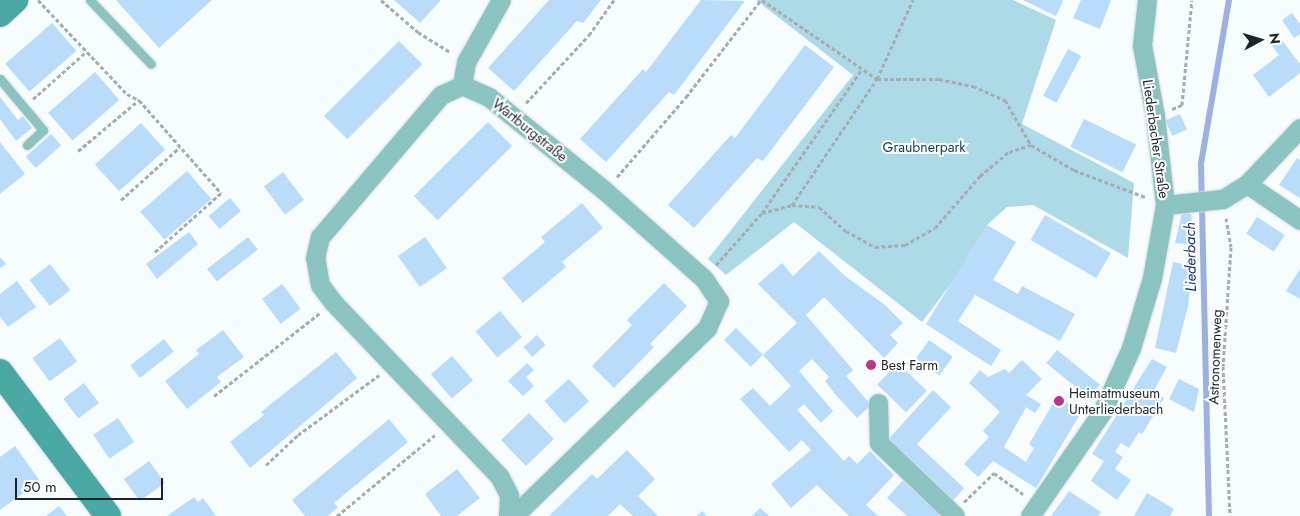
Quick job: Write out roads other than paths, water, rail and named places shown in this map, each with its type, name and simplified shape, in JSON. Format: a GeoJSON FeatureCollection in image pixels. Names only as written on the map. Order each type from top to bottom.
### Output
{"type":"FeatureCollection","features":[{"type":"Feature","properties":{"kind":"street"},"geometry":{"type":"LineString","coordinates":[[0,14],[15,0]]}},
{"type":"Feature","properties":{"kind":"street"},"geometry":{"type":"LineString","coordinates":[[501,0],[466,62],[462,86],[441,95],[320,237],[315,258],[320,285],[333,302],[500,476],[509,495],[508,516]]}},
{"type":"Feature","properties":{"kind":"street","name":"Liederbacher Straße"},"geometry":{"type":"LineString","coordinates":[[1034,510],[1102,412],[1131,348],[1152,278],[1165,205],[1155,116],[1142,45],[1147,0]]}},
{"type":"Feature","properties":{"kind":"street","name":"Wartburgstraße"},"geometry":{"type":"LineString","coordinates":[[462,86],[489,97],[605,191],[704,279],[719,301],[707,328],[514,516]]}},
{"type":"Feature","properties":{"kind":"street"},"geometry":{"type":"LineString","coordinates":[[1165,205],[1218,200],[1247,184],[1300,128]]}},
{"type":"Feature","properties":{"kind":"street"},"geometry":{"type":"LineString","coordinates":[[1247,184],[1300,220]]}},
{"type":"Feature","properties":{"kind":"street"},"geometry":{"type":"LineString","coordinates":[[0,372],[108,516]]}},
{"type":"Feature","properties":{"kind":"street"},"geometry":{"type":"LineString","coordinates":[[878,403],[879,443],[954,515]]}},
{"type":"Feature","properties":{"kind":"lane"},"geometry":{"type":"LineString","coordinates":[[90,0],[151,64]]}},
{"type":"Feature","properties":{"kind":"lane"},"geometry":{"type":"LineString","coordinates":[[0,79],[43,130],[27,145]]}},
{"type":"Feature","properties":{"kind":"waterway","name":"Liederbach"},"geometry":{"type":"LineString","coordinates":[[1209,516],[1201,164],[1229,0]]}},
{"type":"Feature","properties":{"kind":"place","name":"Best Farm"},"geometry":{"type":"Point","coordinates":[871,365]}},
{"type":"Feature","properties":{"kind":"place","name":"Heimatmuseum Unterliederbach"},"geometry":{"type":"Point","coordinates":[1059,401]}},
{"type":"Feature","properties":{"kind":"park label","name":"Graubnerpark"},"geometry":{"type":"Point","coordinates":[924,147]}}]}
